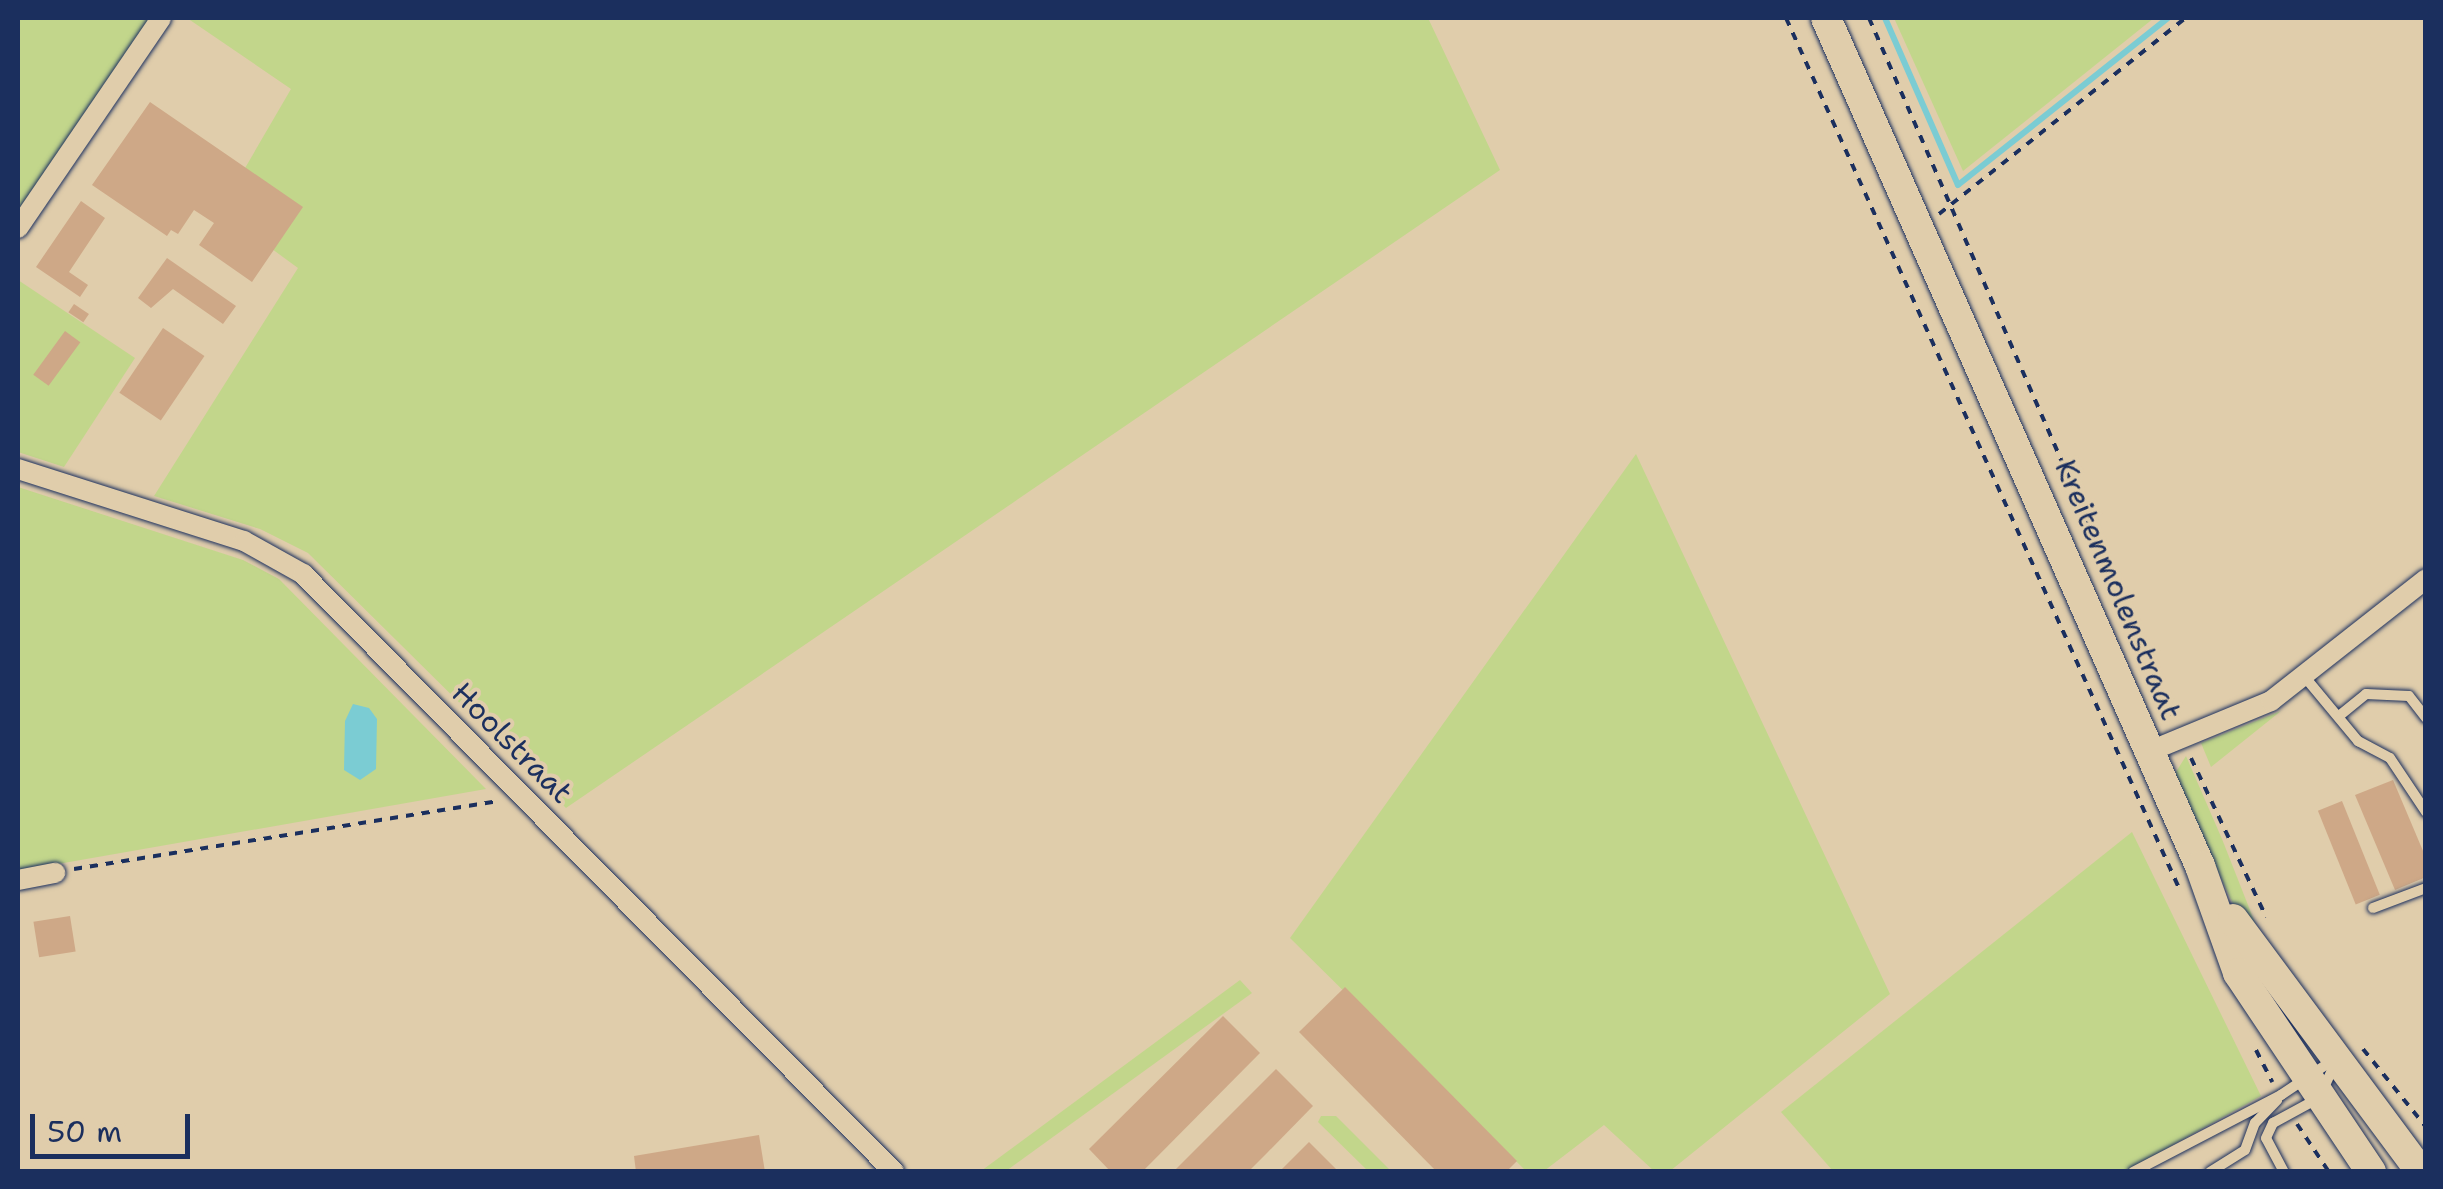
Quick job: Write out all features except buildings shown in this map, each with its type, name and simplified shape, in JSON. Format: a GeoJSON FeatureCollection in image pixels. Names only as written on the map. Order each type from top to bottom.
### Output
{"type":"FeatureCollection","features":[{"type":"Feature","properties":{"kind":"street"},"geometry":{"type":"LineString","coordinates":[[18,228],[161,18]]}},
{"type":"Feature","properties":{"kind":"street","name":"Kreitenmolenstraat"},"geometry":{"type":"LineString","coordinates":[[1826,18],[2200,866],[2238,973],[2302,1091],[2371,1172]]}},
{"type":"Feature","properties":{"kind":"street","name":"Hoolstraat"},"geometry":{"type":"LineString","coordinates":[[18,469],[278,556],[894,1172]]}},
{"type":"Feature","properties":{"kind":"street"},"geometry":{"type":"LineString","coordinates":[[2148,752],[2270,701],[2426,579]]}},
{"type":"Feature","properties":{"kind":"street","name":"Kreitenmolenstraat"},"geometry":{"type":"LineString","coordinates":[[2200,866],[2256,958],[2348,1050],[2422,1172]]}},
{"type":"Feature","properties":{"kind":"street"},"geometry":{"type":"LineString","coordinates":[[18,880],[54,873]]}},
{"type":"Feature","properties":{"kind":"lane"},"geometry":{"type":"LineString","coordinates":[[2304,676],[2358,742],[2390,758],[2426,812]]}},
{"type":"Feature","properties":{"kind":"lane"},"geometry":{"type":"LineString","coordinates":[[2339,716],[2366,694],[2409,696],[2426,718]]}},
{"type":"Feature","properties":{"kind":"lane"},"geometry":{"type":"LineString","coordinates":[[2374,908],[2426,888]]}},
{"type":"Feature","properties":{"kind":"lane"},"geometry":{"type":"LineString","coordinates":[[2215,1171],[2245,1150],[2256,1123],[2302,1091],[2348,1050]]}},
{"type":"Feature","properties":{"kind":"lane"},"geometry":{"type":"LineString","coordinates":[[2284,1172],[2266,1138],[2273,1124],[2302,1091],[2348,1050]]}},
{"type":"Feature","properties":{"kind":"lane"},"geometry":{"type":"LineString","coordinates":[[2134,1172],[2302,1091]]}},
{"type":"Feature","properties":{"kind":"path"},"geometry":{"type":"LineString","coordinates":[[1786,18],[2180,890]]}},
{"type":"Feature","properties":{"kind":"path","name":"Kreitenmolenstraat"},"geometry":{"type":"LineString","coordinates":[[1869,18],[2183,740],[2271,925]]}},
{"type":"Feature","properties":{"kind":"path"},"geometry":{"type":"LineString","coordinates":[[1917,230],[2186,18]]}},
{"type":"Feature","properties":{"kind":"path"},"geometry":{"type":"LineString","coordinates":[[54,873],[400,812],[506,800],[517,791]]}},
{"type":"Feature","properties":{"kind":"path"},"geometry":{"type":"LineString","coordinates":[[2348,1050],[2426,1127]]}},
{"type":"Feature","properties":{"kind":"green space"},"geometry":{"type":"Polygon","coordinates":[[[18,18],[151,18],[18,216],[18,18]]]}},
{"type":"Feature","properties":{"kind":"green space"},"geometry":{"type":"Polygon","coordinates":[[[187,18],[1428,18],[1500,170],[566,808],[308,553],[260,529],[154,496],[298,268],[220,211],[291,89],[187,18]]]}},
{"type":"Feature","properties":{"kind":"green space"},"geometry":{"type":"Polygon","coordinates":[[[1894,18],[2154,18],[1963,171],[1894,18]]]}},
{"type":"Feature","properties":{"kind":"green space"},"geometry":{"type":"Polygon","coordinates":[[[18,280],[135,358],[64,467],[18,452],[18,280]]]}},
{"type":"Feature","properties":{"kind":"green space"},"geometry":{"type":"Polygon","coordinates":[[[1636,454],[1890,994],[1670,1171],[1654,1171],[1604,1125],[1544,1171],[1526,1171],[1290,938],[1636,454]]]}},
{"type":"Feature","properties":{"kind":"green space"},"geometry":{"type":"Polygon","coordinates":[[[18,487],[243,560],[279,579],[486,789],[18,871],[18,487]]]}},
{"type":"Feature","properties":{"kind":"green space"},"geometry":{"type":"Polygon","coordinates":[[[2281,711],[2211,767],[2201,743],[2281,711]]]}},
{"type":"Feature","properties":{"kind":"green space"},"geometry":{"type":"Polygon","coordinates":[[[2186,756],[2272,966],[2233,904],[2174,775],[2186,756]]]}},
{"type":"Feature","properties":{"kind":"green space"},"geometry":{"type":"Polygon","coordinates":[[[2132,832],[2261,1096],[2126,1171],[1833,1171],[1781,1112],[2132,832]]]}},
{"type":"Feature","properties":{"kind":"green space"},"geometry":{"type":"Polygon","coordinates":[[[1240,980],[1252,993],[1006,1171],[981,1171],[1240,980]]]}},
{"type":"Feature","properties":{"kind":"green space"},"geometry":{"type":"Polygon","coordinates":[[[1321,1116],[1336,1116],[1391,1171],[1368,1171],[1318,1122],[1321,1116]]]}},
{"type":"Feature","properties":{"kind":"water"},"geometry":{"type":"Polygon","coordinates":[[[353,704],[369,708],[377,719],[376,769],[360,780],[344,770],[345,721],[353,704]]]}},
{"type":"Feature","properties":{"kind":"waterway"},"geometry":{"type":"LineString","coordinates":[[1885,18],[1958,185],[2168,18]]}}]}
